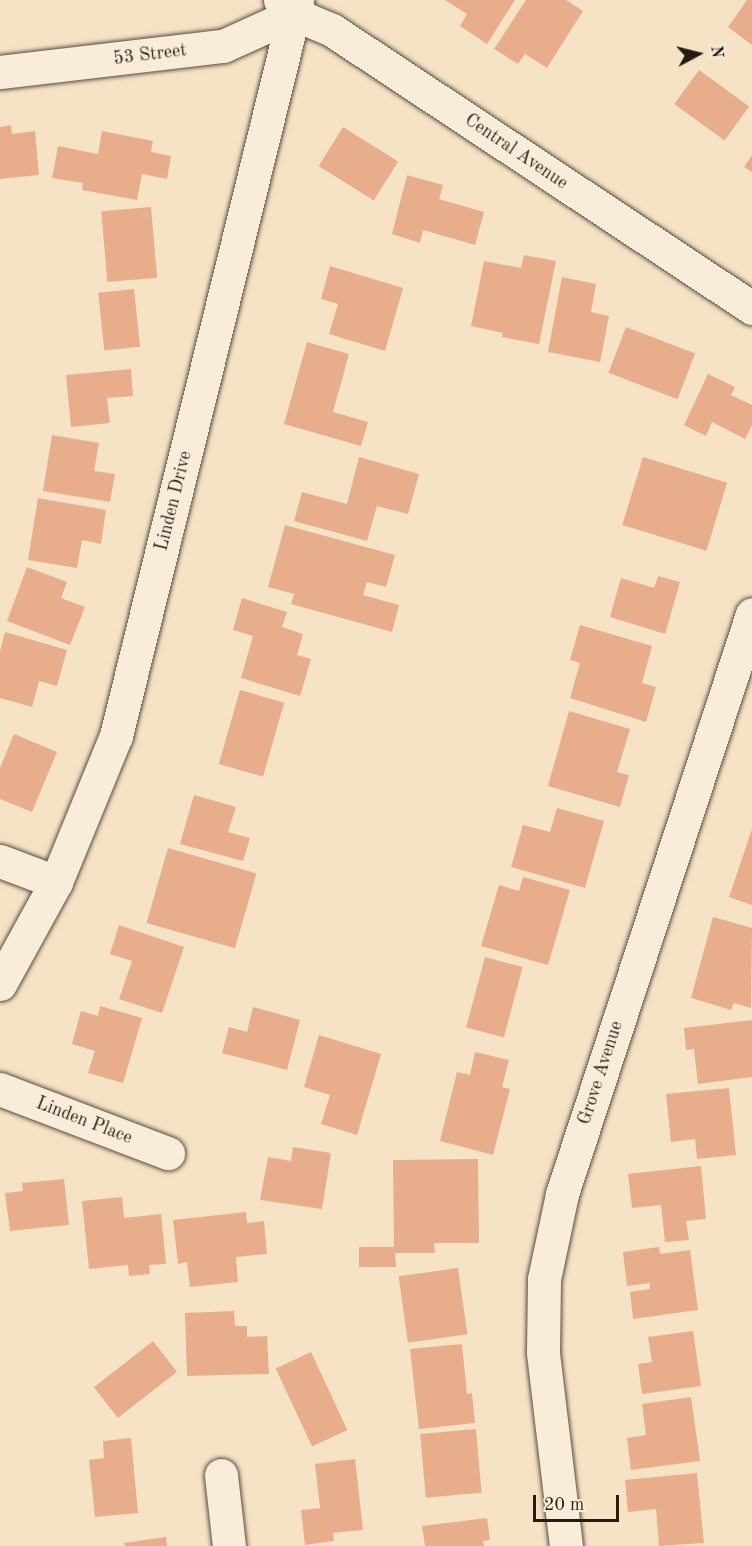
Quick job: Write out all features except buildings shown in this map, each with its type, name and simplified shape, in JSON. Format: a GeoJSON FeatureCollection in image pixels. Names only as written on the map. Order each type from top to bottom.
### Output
{"type":"FeatureCollection","features":[{"type":"Feature","properties":{"kind":"street","name":"53 Street"},"geometry":{"type":"LineString","coordinates":[[0,72],[224,46],[290,5]]}},
{"type":"Feature","properties":{"kind":"street","name":"Central Avenue"},"geometry":{"type":"LineString","coordinates":[[290,5],[333,30],[752,308]]}},
{"type":"Feature","properties":{"kind":"street","name":"Linden Drive"},"geometry":{"type":"LineString","coordinates":[[0,984],[56,882],[116,736],[290,5]]}},
{"type":"Feature","properties":{"kind":"street","name":"Grove Avenue"},"geometry":{"type":"LineString","coordinates":[[566,1546],[543,1352],[544,1279],[562,1194],[752,614]]}},
{"type":"Feature","properties":{"kind":"street"},"geometry":{"type":"LineString","coordinates":[[0,861],[56,882]]}},
{"type":"Feature","properties":{"kind":"street","name":"Linden Place"},"geometry":{"type":"LineString","coordinates":[[0,1089],[168,1153]]}},
{"type":"Feature","properties":{"kind":"street"},"geometry":{"type":"LineString","coordinates":[[221,1475],[229,1546]]}}]}
